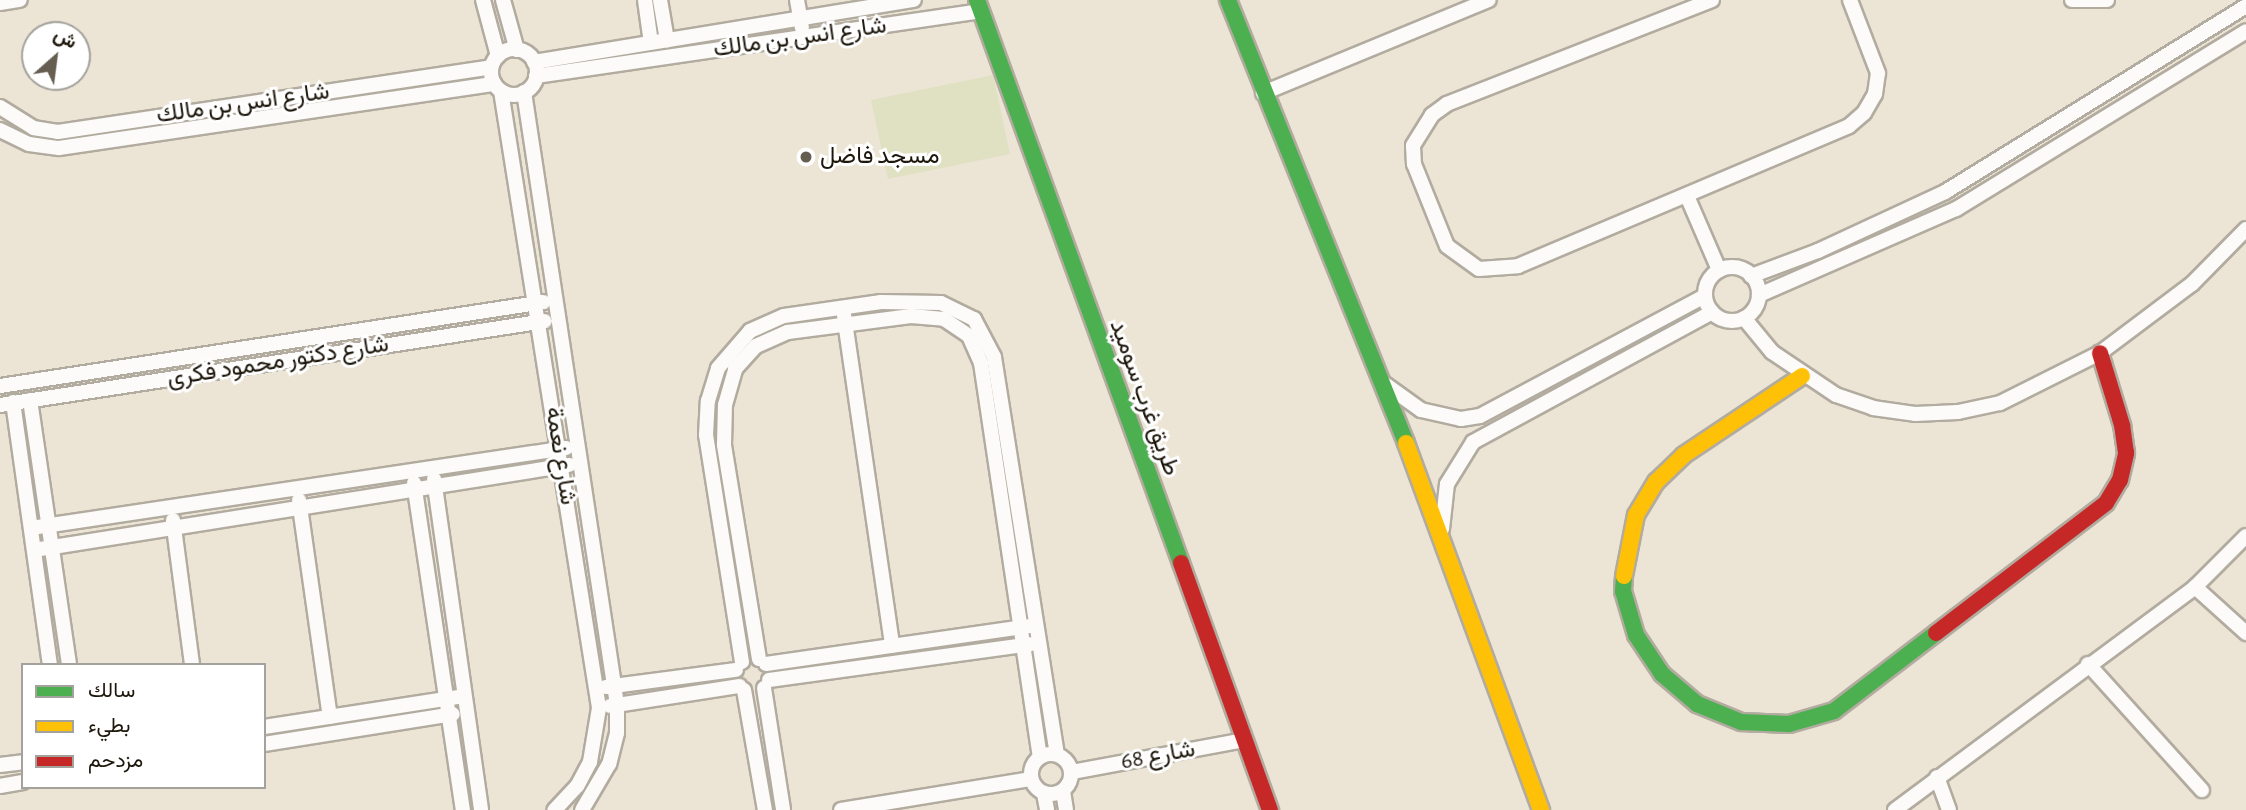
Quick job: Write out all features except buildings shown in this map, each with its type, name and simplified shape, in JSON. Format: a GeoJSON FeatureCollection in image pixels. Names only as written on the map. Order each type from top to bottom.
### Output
{"type":"FeatureCollection","features":[{"type":"Feature","properties":{"kind":"street"},"geometry":{"type":"LineString","coordinates":[[0,3],[20,0]]}},
{"type":"Feature","properties":{"kind":"street"},"geometry":{"type":"LineString","coordinates":[[483,0],[498,88],[524,92],[535,69],[517,50],[503,0]]}},
{"type":"Feature","properties":{"kind":"street"},"geometry":{"type":"LineString","coordinates":[[645,0],[659,42]]}},
{"type":"Feature","properties":{"kind":"street"},"geometry":{"type":"LineString","coordinates":[[660,0],[661,58]]}},
{"type":"Feature","properties":{"kind":"street"},"geometry":{"type":"LineString","coordinates":[[797,0],[803,37]]}},
{"type":"Feature","properties":{"kind":"street","name":"شارع انس بن مالك"},"geometry":{"type":"LineString","coordinates":[[535,69],[659,42],[914,0]]}},
{"type":"Feature","properties":{"kind":"street"},"geometry":{"type":"LineString","coordinates":[[1228,0],[1441,534],[1541,810]]}},
{"type":"Feature","properties":{"kind":"street"},"geometry":{"type":"LineString","coordinates":[[1712,0],[1447,104],[1419,131],[1413,146],[1414,164],[1447,246],[1479,269],[1498,271],[1518,266],[1830,136],[1864,113],[1875,94],[1878,73],[1850,0]]}},
{"type":"Feature","properties":{"kind":"street"},"geometry":{"type":"LineString","coordinates":[[2072,0],[2107,0]]}},
{"type":"Feature","properties":{"kind":"street"},"geometry":{"type":"LineString","coordinates":[[1263,93],[1484,1]]}},
{"type":"Feature","properties":{"kind":"street","name":"شارع انس بن مالك"},"geometry":{"type":"LineString","coordinates":[[535,69],[661,58],[803,37],[979,6]]}},
{"type":"Feature","properties":{"kind":"street","name":"طريق غرب سوميد"},"geometry":{"type":"LineString","coordinates":[[979,6],[1270,810]]}},
{"type":"Feature","properties":{"kind":"street"},"geometry":{"type":"LineString","coordinates":[[1751,276],[1850,237],[1945,192],[2246,6]]}},
{"type":"Feature","properties":{"kind":"street"},"geometry":{"type":"LineString","coordinates":[[1759,295],[1956,209],[2246,31]]}},
{"type":"Feature","properties":{"kind":"street"},"geometry":{"type":"LineString","coordinates":[[495,61],[517,50]]}},
{"type":"Feature","properties":{"kind":"street","name":"شارع انس بن مالك"},"geometry":{"type":"LineString","coordinates":[[0,107],[33,128],[58,132],[226,107],[495,61]]}},
{"type":"Feature","properties":{"kind":"street","name":"شارع انس بن مالك"},"geometry":{"type":"LineString","coordinates":[[0,130],[29,144],[59,148],[498,88]]}},
{"type":"Feature","properties":{"kind":"street","name":"شارع نعمة"},"geometry":{"type":"LineString","coordinates":[[498,88],[559,449],[599,708],[590,762],[577,786],[555,810]]}},
{"type":"Feature","properties":{"kind":"street","name":"شارع نعمة"},"geometry":{"type":"LineString","coordinates":[[524,92],[552,300],[617,705],[617,733],[610,764],[582,810]]}},
{"type":"Feature","properties":{"kind":"street"},"geometry":{"type":"LineString","coordinates":[[226,107],[228,123]]}},
{"type":"Feature","properties":{"kind":"street"},"geometry":{"type":"LineString","coordinates":[[1686,196],[1719,270]]}},
{"type":"Feature","properties":{"kind":"street"},"geometry":{"type":"LineString","coordinates":[[1744,318],[1772,352],[1802,376],[1872,408],[1915,414],[1958,412],[2000,403],[2100,353],[2192,284],[2243,240]]}},
{"type":"Feature","properties":{"kind":"street"},"geometry":{"type":"LineString","coordinates":[[1379,380],[1421,410],[1461,419],[1480,415],[1704,296],[1710,278],[1719,270],[1736,268],[1751,276],[1759,295],[1754,309],[1744,318],[1723,320],[1712,312],[1704,296]]}},
{"type":"Feature","properties":{"kind":"street","name":"شارع دكتور محمود فكرى"},"geometry":{"type":"LineString","coordinates":[[0,386],[552,300]]}},
{"type":"Feature","properties":{"kind":"street"},"geometry":{"type":"LineString","coordinates":[[911,300],[911,316]]}},
{"type":"Feature","properties":{"kind":"street"},"geometry":{"type":"LineString","coordinates":[[765,810],[742,688],[707,447],[710,390],[724,357],[751,331],[784,316],[911,300],[941,303],[974,319],[991,348],[993,392],[1023,645],[1040,757]]}},
{"type":"Feature","properties":{"kind":"street"},"geometry":{"type":"LineString","coordinates":[[843,307],[892,646]]}},
{"type":"Feature","properties":{"kind":"street"},"geometry":{"type":"LineString","coordinates":[[1441,534],[1447,484],[1472,442],[1712,312]]}},
{"type":"Feature","properties":{"kind":"street"},"geometry":{"type":"LineString","coordinates":[[783,810],[766,684],[724,445],[730,379],[741,360],[766,340],[845,324],[911,316],[944,319],[969,336],[993,392],[1037,625],[1057,754],[1072,772],[1063,791],[1066,810]]}},
{"type":"Feature","properties":{"kind":"street","name":"شارع دكتور محمود فكرى"},"geometry":{"type":"LineString","coordinates":[[7,404],[555,319]]}},
{"type":"Feature","properties":{"kind":"street"},"geometry":{"type":"LineString","coordinates":[[1802,376],[1684,456],[1656,482],[1636,515],[1625,552],[1623,591],[1636,635],[1661,674],[1697,704],[1741,722],[1789,724],[1835,711],[2106,503],[2120,480],[2126,453],[2122,425],[2100,353]]}},
{"type":"Feature","properties":{"kind":"street"},"geometry":{"type":"LineString","coordinates":[[176,358],[180,377]]}},
{"type":"Feature","properties":{"kind":"street"},"geometry":{"type":"LineString","coordinates":[[30,400],[69,663]]}},
{"type":"Feature","properties":{"kind":"street"},"geometry":{"type":"LineString","coordinates":[[7,404],[31,528],[50,663]]}},
{"type":"Feature","properties":{"kind":"street"},"geometry":{"type":"LineString","coordinates":[[31,528],[575,446]]}},
{"type":"Feature","properties":{"kind":"street"},"geometry":{"type":"LineString","coordinates":[[34,550],[577,464]]}},
{"type":"Feature","properties":{"kind":"street"},"geometry":{"type":"LineString","coordinates":[[432,468],[481,810]]}},
{"type":"Feature","properties":{"kind":"street"},"geometry":{"type":"LineString","coordinates":[[412,471],[443,699],[463,810]]}},
{"type":"Feature","properties":{"kind":"street"},"geometry":{"type":"LineString","coordinates":[[297,488],[330,717]]}},
{"type":"Feature","properties":{"kind":"street"},"geometry":{"type":"LineString","coordinates":[[171,507],[192,663]]}},
{"type":"Feature","properties":{"kind":"street"},"geometry":{"type":"LineString","coordinates":[[1895,810],[2195,587],[2246,536]]}},
{"type":"Feature","properties":{"kind":"street"},"geometry":{"type":"LineString","coordinates":[[2195,587],[2246,633]]}},
{"type":"Feature","properties":{"kind":"street"},"geometry":{"type":"LineString","coordinates":[[597,688],[762,662],[1037,625]]}},
{"type":"Feature","properties":{"kind":"street"},"geometry":{"type":"LineString","coordinates":[[599,708],[1040,643]]}},
{"type":"Feature","properties":{"kind":"street"},"geometry":{"type":"LineString","coordinates":[[2088,664],[2202,790]]}},
{"type":"Feature","properties":{"kind":"street"},"geometry":{"type":"LineString","coordinates":[[266,727],[464,696]]}},
{"type":"Feature","properties":{"kind":"street"},"geometry":{"type":"LineString","coordinates":[[266,744],[467,712]]}},
{"type":"Feature","properties":{"kind":"street","name":"شارع 68"},"geometry":{"type":"LineString","coordinates":[[1072,772],[1245,740]]}},
{"type":"Feature","properties":{"kind":"street"},"geometry":{"type":"LineString","coordinates":[[1031,779],[1033,764],[1040,757],[1057,754]]}},
{"type":"Feature","properties":{"kind":"street"},"geometry":{"type":"LineString","coordinates":[[0,765],[21,762]]}},
{"type":"Feature","properties":{"kind":"street"},"geometry":{"type":"LineString","coordinates":[[1937,777],[1949,810]]}},
{"type":"Feature","properties":{"kind":"street"},"geometry":{"type":"LineString","coordinates":[[1031,779],[1044,793],[1047,810]]}},
{"type":"Feature","properties":{"kind":"street"},"geometry":{"type":"LineString","coordinates":[[841,810],[1031,779]]}},
{"type":"Feature","properties":{"kind":"street"},"geometry":{"type":"LineString","coordinates":[[0,786],[21,782]]}},
{"type":"Feature","properties":{"kind":"street"},"geometry":{"type":"LineString","coordinates":[[1044,793],[1063,791]]}},
{"type":"Feature","properties":{"kind":"green space"},"geometry":{"type":"Polygon","coordinates":[[[993,75],[1010,154],[888,179],[871,100],[993,75]]]}},
{"type":"Feature","properties":{"kind":"traffic: fast"},"geometry":{"type":"LineString","coordinates":[[977,0],[1181,563]]}},
{"type":"Feature","properties":{"kind":"traffic: fast"},"geometry":{"type":"LineString","coordinates":[[1228,0],[1406,443]]}},
{"type":"Feature","properties":{"kind":"traffic: fast"},"geometry":{"type":"LineString","coordinates":[[1624,576],[1623,591],[1636,635],[1662,674],[1697,704],[1741,722],[1789,724],[1834,711],[1936,633]]}},
{"type":"Feature","properties":{"kind":"traffic: slow"},"geometry":{"type":"LineString","coordinates":[[1624,576],[1636,515],[1656,482],[1684,455],[1802,376]]}},
{"type":"Feature","properties":{"kind":"traffic: slow"},"geometry":{"type":"LineString","coordinates":[[1406,443],[1541,810]]}},
{"type":"Feature","properties":{"kind":"traffic: jam"},"geometry":{"type":"LineString","coordinates":[[1936,633],[2106,503],[2120,480],[2126,453],[2122,425],[2100,353]]}},
{"type":"Feature","properties":{"kind":"traffic: jam"},"geometry":{"type":"LineString","coordinates":[[1181,563],[1270,810]]}},
{"type":"Feature","properties":{"kind":"place","name":"مسجد فاضل"},"geometry":{"type":"Point","coordinates":[806,157]}}]}
